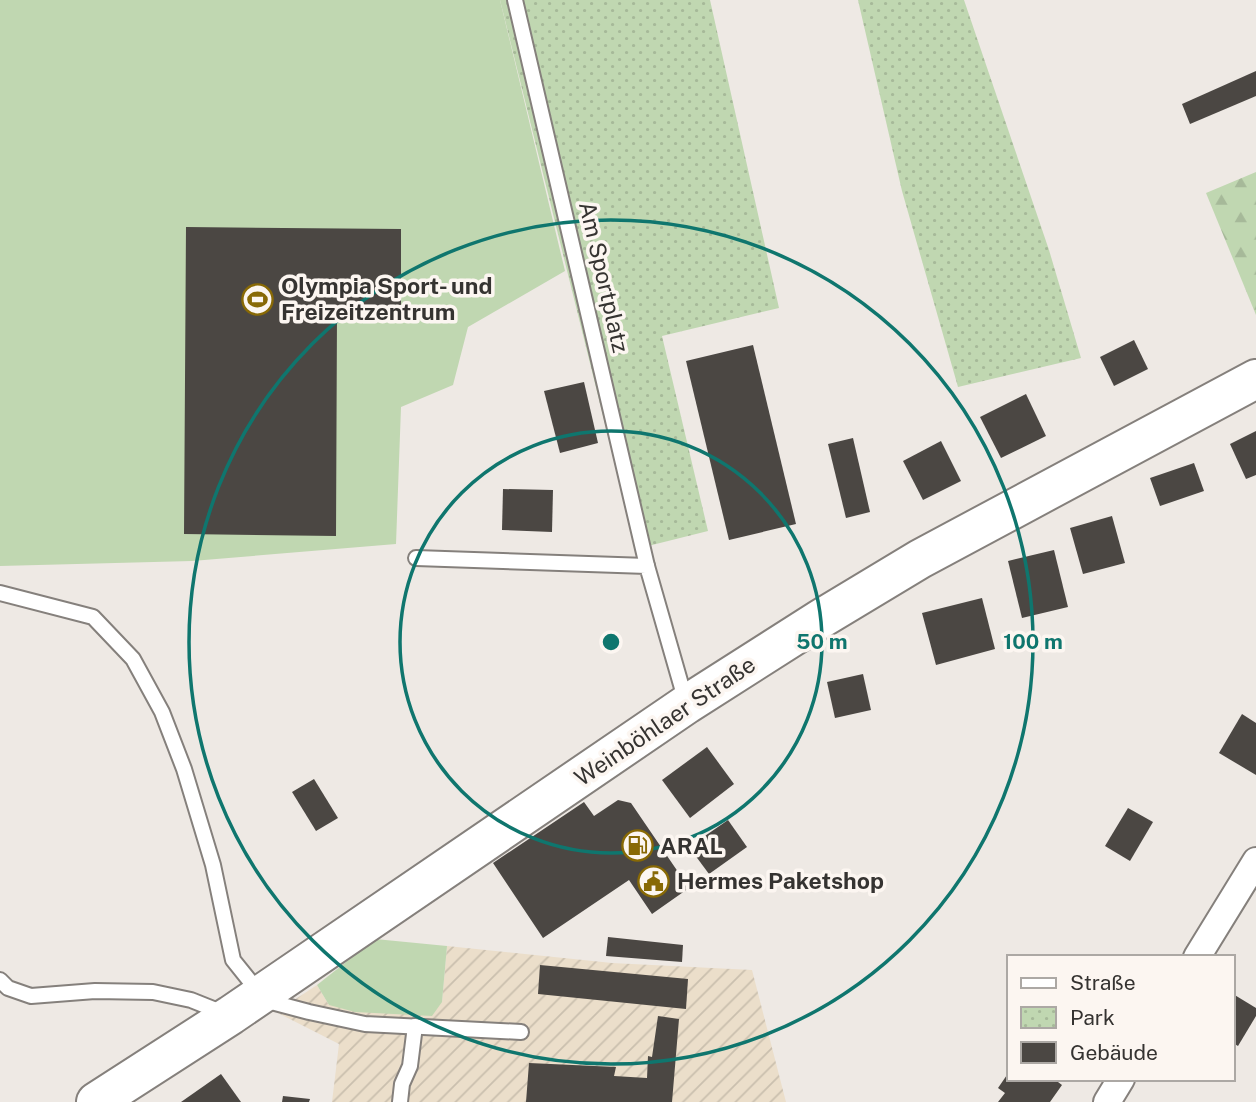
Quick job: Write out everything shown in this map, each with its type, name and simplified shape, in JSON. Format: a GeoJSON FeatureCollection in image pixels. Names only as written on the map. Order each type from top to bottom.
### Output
{"type":"FeatureCollection","features":[{"type":"Feature","properties":{"kind":"main road","name":"Weinböhlaer Straße"},"geometry":{"type":"LineString","coordinates":[[96,1102],[246,1005],[687,704],[920,559],[1256,379]]}},
{"type":"Feature","properties":{"kind":"street"},"geometry":{"type":"LineString","coordinates":[[1198,955],[1256,861]]}},
{"type":"Feature","properties":{"kind":"street"},"geometry":{"type":"LineString","coordinates":[[1107,1102],[1120,1081]]}},
{"type":"Feature","properties":{"kind":"lane","name":"Am Sportplatz"},"geometry":{"type":"LineString","coordinates":[[515,0],[647,566],[687,704]]}},
{"type":"Feature","properties":{"kind":"lane"},"geometry":{"type":"LineString","coordinates":[[416,558],[647,566]]}},
{"type":"Feature","properties":{"kind":"lane"},"geometry":{"type":"LineString","coordinates":[[0,593],[93,617],[133,659],[162,712],[184,769],[213,865],[233,960],[246,1005]]}},
{"type":"Feature","properties":{"kind":"lane"},"geometry":{"type":"LineString","coordinates":[[0,980],[8,988],[31,996],[95,991],[153,992],[246,1005],[275,1003],[365,1024],[521,1032]]}},
{"type":"Feature","properties":{"kind":"lane"},"geometry":{"type":"LineString","coordinates":[[400,1102],[402,1084],[411,1066],[415,1026]]}},
{"type":"Feature","properties":{"kind":"shaded area"},"geometry":{"type":"Polygon","coordinates":[[[447,946],[612,963],[752,970],[786,1102],[332,1102],[339,1044],[276,1012],[317,985],[329,1005],[442,1002],[447,946]]]}},
{"type":"Feature","properties":{"kind":"green space","name":"Olympia Sport- und Freizeitzentrum"},"geometry":{"type":"Polygon","coordinates":[[[0,0],[500,0],[565,271],[468,327],[453,385],[401,407],[396,544],[192,561],[0,566],[0,0]]]}},
{"type":"Feature","properties":{"kind":"green space"},"geometry":{"type":"Polygon","coordinates":[[[500,0],[710,0],[779,308],[662,336],[708,531],[636,549],[500,0]]]}},
{"type":"Feature","properties":{"kind":"green space"},"geometry":{"type":"Polygon","coordinates":[[[858,0],[964,0],[1049,250],[1081,358],[958,387],[902,191],[858,0]]]}},
{"type":"Feature","properties":{"kind":"green space"},"geometry":{"type":"Polygon","coordinates":[[[1256,172],[1256,315],[1206,193],[1256,172]]]}},
{"type":"Feature","properties":{"kind":"green space"},"geometry":{"type":"Polygon","coordinates":[[[375,939],[447,946],[442,1002],[432,1016],[355,1012],[329,1005],[317,985],[375,939]]]}},
{"type":"Feature","properties":{"kind":"building"},"geometry":{"type":"Polygon","coordinates":[[[1256,71],[1256,96],[1190,124],[1182,104],[1256,71]]]}},
{"type":"Feature","properties":{"kind":"building","name":"Olympia Sport- und Freizeitzentrum"},"geometry":{"type":"Polygon","coordinates":[[[186,227],[401,229],[401,314],[337,313],[336,536],[184,534],[186,227]]]}},
{"type":"Feature","properties":{"kind":"building"},"geometry":{"type":"Polygon","coordinates":[[[1134,340],[1148,369],[1114,386],[1100,357],[1134,340]]]}},
{"type":"Feature","properties":{"kind":"building"},"geometry":{"type":"Polygon","coordinates":[[[753,345],[796,524],[729,540],[686,361],[753,345]]]}},
{"type":"Feature","properties":{"kind":"building"},"geometry":{"type":"Polygon","coordinates":[[[584,382],[598,443],[560,453],[544,391],[584,382]]]}},
{"type":"Feature","properties":{"kind":"building"},"geometry":{"type":"Polygon","coordinates":[[[1026,394],[1046,436],[1001,458],[980,417],[1026,394]]]}},
{"type":"Feature","properties":{"kind":"building"},"geometry":{"type":"Polygon","coordinates":[[[1256,431],[1256,475],[1246,479],[1230,444],[1256,431]]]}},
{"type":"Feature","properties":{"kind":"building"},"geometry":{"type":"Polygon","coordinates":[[[853,438],[870,512],[846,518],[828,444],[853,438]]]}},
{"type":"Feature","properties":{"kind":"building"},"geometry":{"type":"Polygon","coordinates":[[[941,441],[961,481],[923,500],[903,461],[941,441]]]}},
{"type":"Feature","properties":{"kind":"building"},"geometry":{"type":"Polygon","coordinates":[[[1194,463],[1204,491],[1160,506],[1150,478],[1194,463]]]}},
{"type":"Feature","properties":{"kind":"building"},"geometry":{"type":"Polygon","coordinates":[[[503,489],[553,490],[552,532],[502,530],[503,489]]]}},
{"type":"Feature","properties":{"kind":"building"},"geometry":{"type":"Polygon","coordinates":[[[1112,516],[1125,563],[1083,574],[1070,528],[1112,516]]]}},
{"type":"Feature","properties":{"kind":"building"},"geometry":{"type":"Polygon","coordinates":[[[1054,550],[1068,607],[1022,618],[1008,561],[1054,550]]]}},
{"type":"Feature","properties":{"kind":"building"},"geometry":{"type":"Polygon","coordinates":[[[982,598],[995,649],[936,665],[922,613],[982,598]]]}},
{"type":"Feature","properties":{"kind":"building"},"geometry":{"type":"Polygon","coordinates":[[[863,674],[871,710],[835,718],[827,682],[863,674]]]}},
{"type":"Feature","properties":{"kind":"building"},"geometry":{"type":"Polygon","coordinates":[[[1242,714],[1256,723],[1256,775],[1219,753],[1242,714]]]}},
{"type":"Feature","properties":{"kind":"building"},"geometry":{"type":"Polygon","coordinates":[[[707,747],[734,784],[690,818],[662,780],[707,747]]]}},
{"type":"Feature","properties":{"kind":"building"},"geometry":{"type":"Polygon","coordinates":[[[314,779],[338,818],[316,831],[292,792],[314,779]]]}},
{"type":"Feature","properties":{"kind":"building"},"geometry":{"type":"Polygon","coordinates":[[[618,800],[631,803],[689,888],[652,914],[629,880],[543,938],[493,863],[584,802],[594,816],[618,800]]]}},
{"type":"Feature","properties":{"kind":"building"},"geometry":{"type":"Polygon","coordinates":[[[1128,808],[1153,822],[1130,861],[1105,846],[1128,808]]]}},
{"type":"Feature","properties":{"kind":"building"},"geometry":{"type":"Polygon","coordinates":[[[728,820],[747,847],[709,874],[689,847],[728,820]]]}},
{"type":"Feature","properties":{"kind":"building"},"geometry":{"type":"Polygon","coordinates":[[[608,937],[683,945],[682,962],[606,956],[608,937]]]}},
{"type":"Feature","properties":{"kind":"building"},"geometry":{"type":"Polygon","coordinates":[[[540,965],[688,979],[686,1009],[538,994],[540,965]]]}},
{"type":"Feature","properties":{"kind":"building"},"geometry":{"type":"Polygon","coordinates":[[[1235,995],[1256,1008],[1256,1016],[1238,1046],[1235,1044],[1235,995]]]}},
{"type":"Feature","properties":{"kind":"building"},"geometry":{"type":"Polygon","coordinates":[[[658,1016],[679,1019],[672,1102],[526,1102],[529,1063],[616,1067],[614,1076],[647,1078],[648,1056],[652,1057],[658,1016]]]}},
{"type":"Feature","properties":{"kind":"building"},"geometry":{"type":"Polygon","coordinates":[[[221,1074],[241,1102],[181,1102],[221,1074]]]}},
{"type":"Feature","properties":{"kind":"building"},"geometry":{"type":"Polygon","coordinates":[[[1007,1075],[1007,1081],[1057,1081],[1062,1085],[1050,1102],[998,1102],[1005,1093],[998,1088],[1007,1075]]]}},
{"type":"Feature","properties":{"kind":"building"},"geometry":{"type":"Polygon","coordinates":[[[283,1096],[310,1099],[309,1102],[282,1102],[283,1096]]]}},
{"type":"Feature","properties":{"kind":"place","name":"Olympia Sport- und Freizeitzentrum"},"geometry":{"type":"Point","coordinates":[258,299]}},
{"type":"Feature","properties":{"kind":"place","name":"ARAL"},"geometry":{"type":"Point","coordinates":[637,846]}},
{"type":"Feature","properties":{"kind":"place","name":"Hermes Paketshop"},"geometry":{"type":"Point","coordinates":[654,881]}}]}
